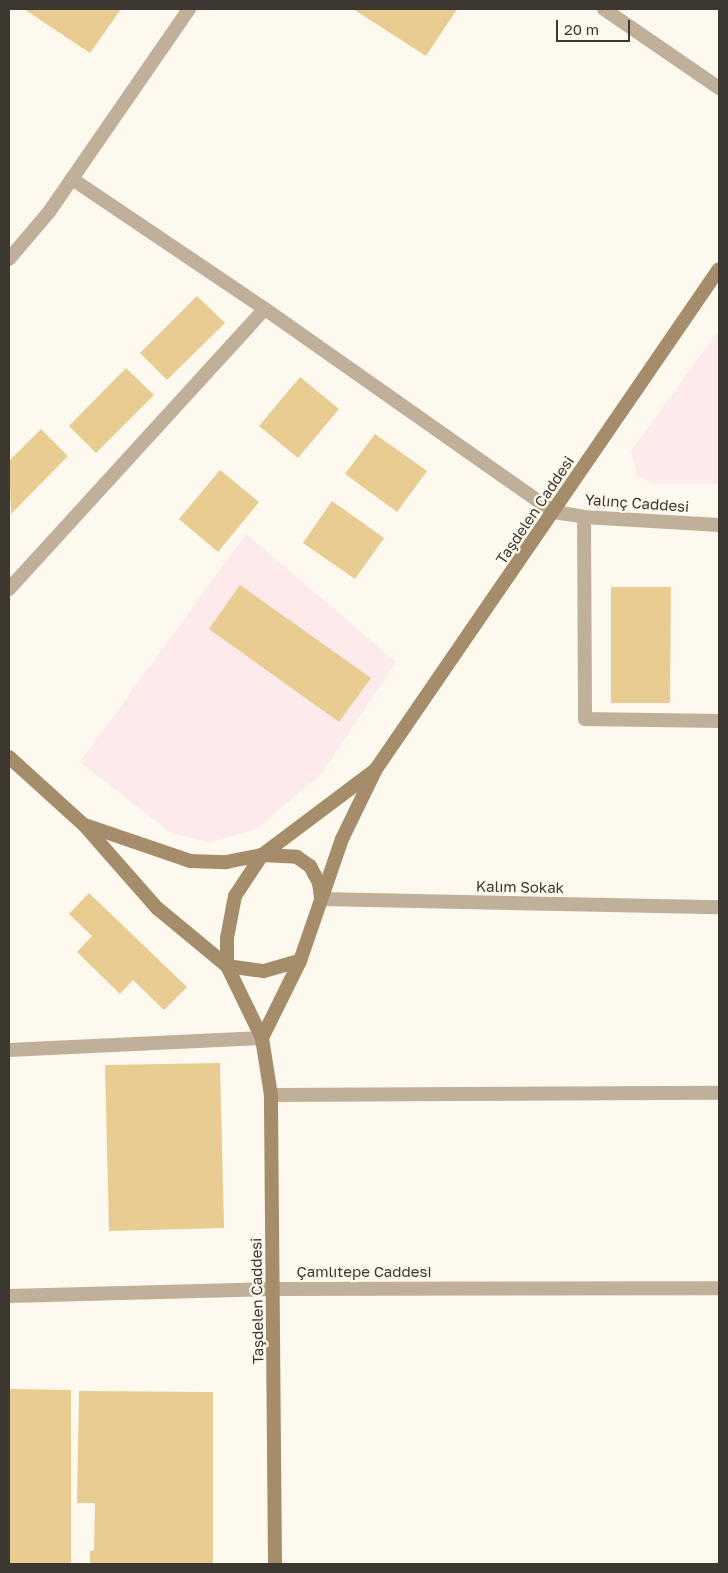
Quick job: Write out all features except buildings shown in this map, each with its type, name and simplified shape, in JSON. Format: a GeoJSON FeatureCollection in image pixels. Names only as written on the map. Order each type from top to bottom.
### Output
{"type":"FeatureCollection","features":[{"type":"Feature","properties":{"kind":"main road","name":"Taşdelen Caddesi"},"geometry":{"type":"LineString","coordinates":[[376,768],[554,512],[719,268]]}},
{"type":"Feature","properties":{"kind":"main road"},"geometry":{"type":"LineString","coordinates":[[9,757],[84,825],[158,908],[227,966],[264,971],[300,961]]}},
{"type":"Feature","properties":{"kind":"main road"},"geometry":{"type":"LineString","coordinates":[[227,966],[227,938],[235,896],[262,855],[376,768]]}},
{"type":"Feature","properties":{"kind":"main road"},"geometry":{"type":"LineString","coordinates":[[262,1038],[300,961],[342,839],[376,768]]}},
{"type":"Feature","properties":{"kind":"main road"},"geometry":{"type":"LineString","coordinates":[[84,825],[190,861],[226,862],[262,855],[297,857],[310,866],[319,883],[321,899]]}},
{"type":"Feature","properties":{"kind":"main road","name":"Taşdelen Caddesi"},"geometry":{"type":"LineString","coordinates":[[227,966],[262,1038],[271,1095],[275,1564]]}},
{"type":"Feature","properties":{"kind":"street"},"geometry":{"type":"LineString","coordinates":[[9,259],[49,212],[189,9]]}},
{"type":"Feature","properties":{"kind":"street"},"geometry":{"type":"LineString","coordinates":[[604,9],[719,88]]}},
{"type":"Feature","properties":{"kind":"street"},"geometry":{"type":"LineString","coordinates":[[72,179],[266,309],[554,512]]}},
{"type":"Feature","properties":{"kind":"street"},"geometry":{"type":"LineString","coordinates":[[9,589],[266,309]]}},
{"type":"Feature","properties":{"kind":"street","name":"Yalınç Caddesi"},"geometry":{"type":"LineString","coordinates":[[554,512],[584,517],[719,525]]}},
{"type":"Feature","properties":{"kind":"street"},"geometry":{"type":"LineString","coordinates":[[584,517],[585,719],[719,721]]}},
{"type":"Feature","properties":{"kind":"street","name":"Kalım Sokak"},"geometry":{"type":"LineString","coordinates":[[321,899],[719,907]]}},
{"type":"Feature","properties":{"kind":"street"},"geometry":{"type":"LineString","coordinates":[[9,1050],[262,1038]]}},
{"type":"Feature","properties":{"kind":"street"},"geometry":{"type":"LineString","coordinates":[[271,1095],[719,1093]]}},
{"type":"Feature","properties":{"kind":"street","name":"Çamlıtepe Caddesi"},"geometry":{"type":"LineString","coordinates":[[9,1296],[273,1289],[719,1288]]}},
{"type":"Feature","properties":{"kind":"shaded area"},"geometry":{"type":"Polygon","coordinates":[[[719,330],[719,484],[654,484],[637,475],[631,451],[719,330]]]}},
{"type":"Feature","properties":{"kind":"shaded area"},"geometry":{"type":"Polygon","coordinates":[[[246,534],[396,662],[321,774],[257,829],[210,842],[171,833],[80,762],[246,534]]]}}]}
